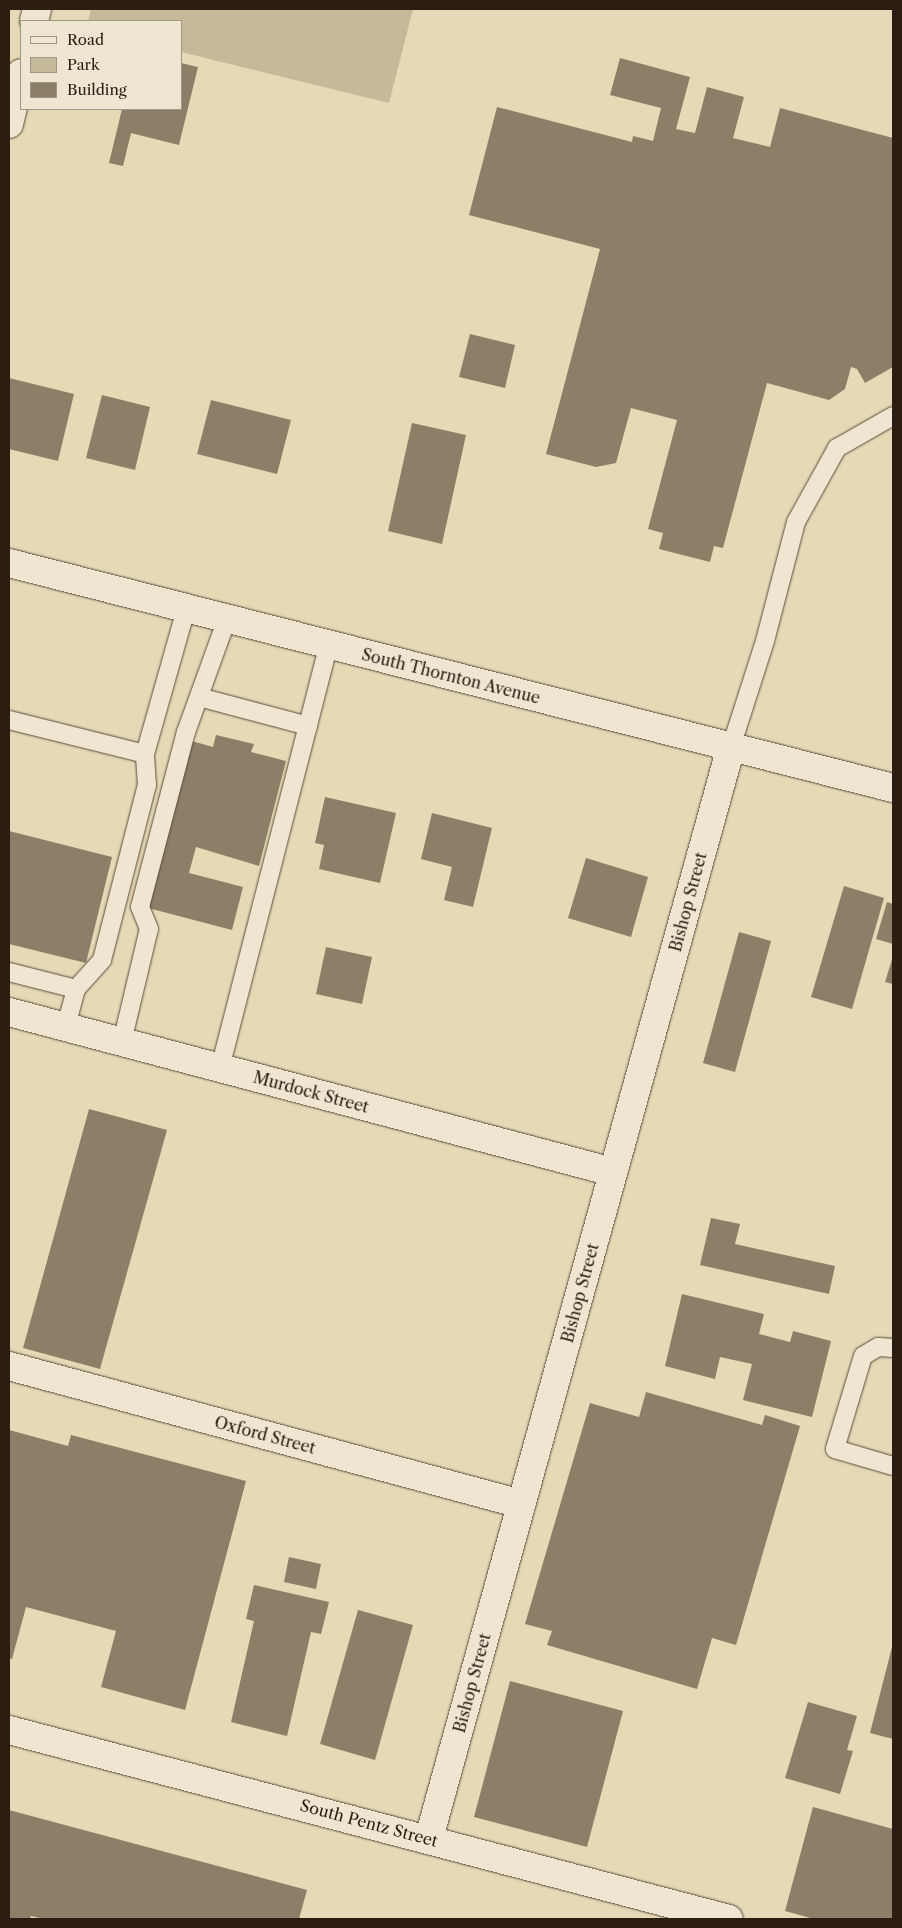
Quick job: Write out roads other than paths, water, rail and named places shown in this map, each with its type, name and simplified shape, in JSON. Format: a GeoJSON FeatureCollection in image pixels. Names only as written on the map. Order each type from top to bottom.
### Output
{"type":"FeatureCollection","features":[{"type":"Feature","properties":{"kind":"street"},"geometry":{"type":"LineString","coordinates":[[9,124],[20,77]]}},
{"type":"Feature","properties":{"kind":"street","name":"South Thornton Avenue"},"geometry":{"type":"LineString","coordinates":[[9,564],[893,788]]}},
{"type":"Feature","properties":{"kind":"street","name":"Bishop Street"},"geometry":{"type":"LineString","coordinates":[[429,1838],[731,747]]}},
{"type":"Feature","properties":{"kind":"street","name":"Murdock Street"},"geometry":{"type":"LineString","coordinates":[[9,1012],[613,1172]]}},
{"type":"Feature","properties":{"kind":"street","name":"Oxford Street"},"geometry":{"type":"LineString","coordinates":[[9,1366],[521,1504]]}},
{"type":"Feature","properties":{"kind":"street","name":"South Pentz Street"},"geometry":{"type":"LineString","coordinates":[[9,1730],[429,1838],[729,1919]]}},
{"type":"Feature","properties":{"kind":"lane"},"geometry":{"type":"LineString","coordinates":[[731,747],[765,641],[796,522],[837,448],[893,416]]}},
{"type":"Feature","properties":{"kind":"lane"},"geometry":{"type":"LineString","coordinates":[[66,1027],[76,989],[102,960],[147,785],[145,754],[186,608]]}},
{"type":"Feature","properties":{"kind":"lane"},"geometry":{"type":"LineString","coordinates":[[122,1042],[149,930],[140,907],[186,732],[227,619]]}},
{"type":"Feature","properties":{"kind":"lane"},"geometry":{"type":"LineString","coordinates":[[220,1068],[329,645]]}},
{"type":"Feature","properties":{"kind":"lane"},"geometry":{"type":"LineString","coordinates":[[199,697],[308,726]]}},
{"type":"Feature","properties":{"kind":"lane"},"geometry":{"type":"LineString","coordinates":[[9,720],[145,754]]}},
{"type":"Feature","properties":{"kind":"lane"},"geometry":{"type":"LineString","coordinates":[[9,972],[76,989]]}},
{"type":"Feature","properties":{"kind":"lane"},"geometry":{"type":"LineString","coordinates":[[893,1348],[878,1347],[863,1356],[835,1449],[893,1466]]}}]}
